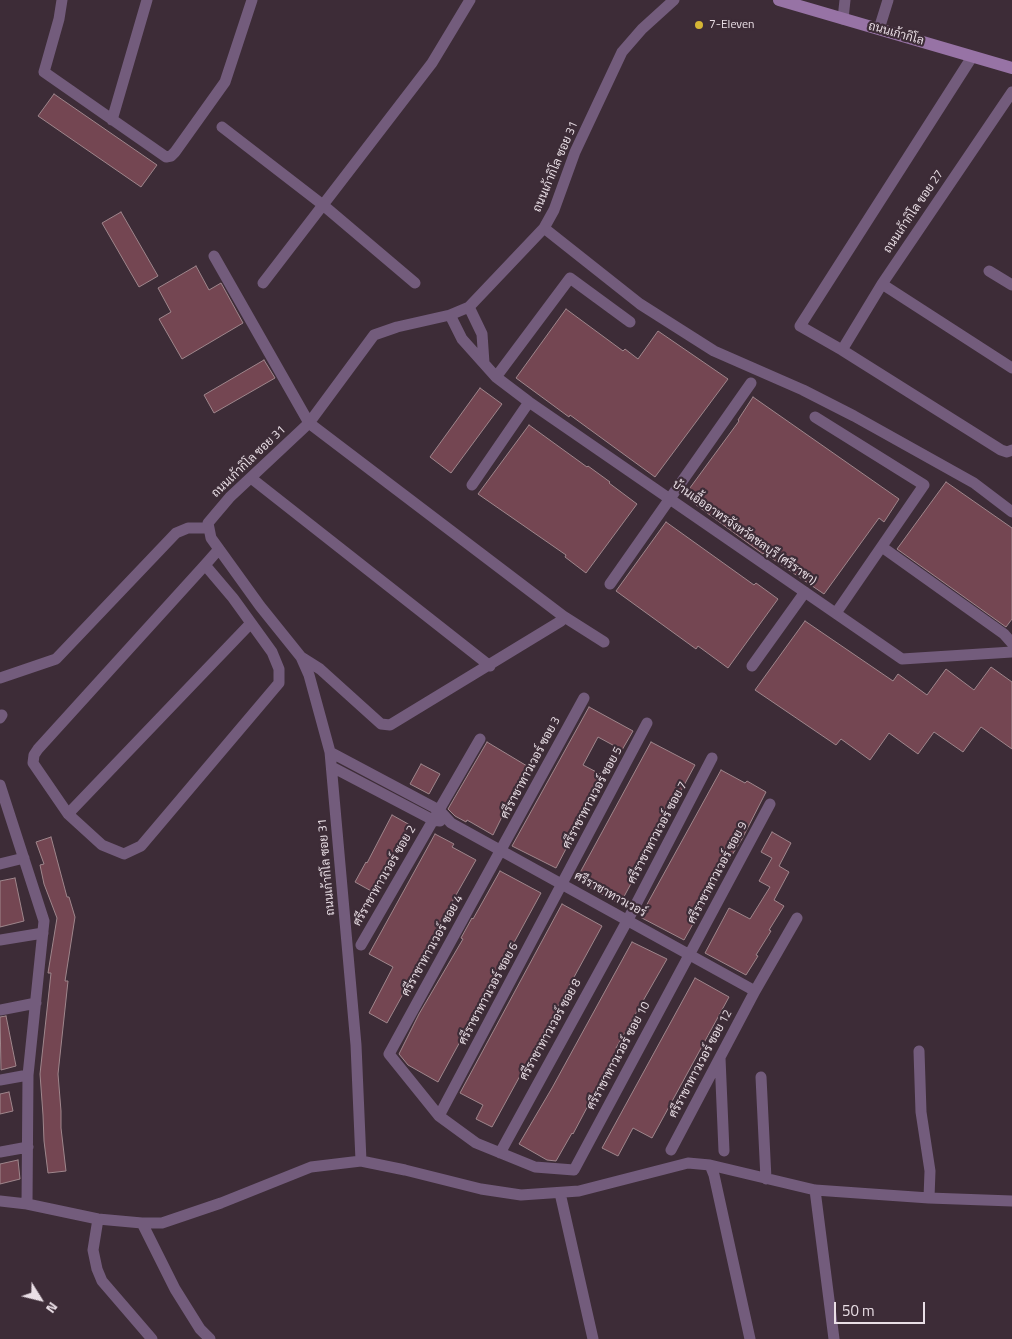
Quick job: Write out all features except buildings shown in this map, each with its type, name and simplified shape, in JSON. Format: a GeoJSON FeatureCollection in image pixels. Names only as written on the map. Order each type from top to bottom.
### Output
{"type":"FeatureCollection","features":[{"type":"Feature","properties":{"kind":"main road","name":"ถนนเก้ากิโล"},"geometry":{"type":"LineString","coordinates":[[779,0],[1012,68]]}},
{"type":"Feature","properties":{"kind":"street"},"geometry":{"type":"LineString","coordinates":[[62,0],[59,19],[44,72],[166,157],[171,156],[225,82],[252,0]]}},
{"type":"Feature","properties":{"kind":"street"},"geometry":{"type":"LineString","coordinates":[[112,120],[146,0]]}},
{"type":"Feature","properties":{"kind":"street"},"geometry":{"type":"LineString","coordinates":[[263,283],[432,63],[470,0]]}},
{"type":"Feature","properties":{"kind":"street","name":"ถนนเก้ากิโล ซอย 31"},"geometry":{"type":"LineString","coordinates":[[361,1161],[356,1045],[330,752],[309,675],[301,657],[260,606],[211,538],[208,522],[230,497],[309,423],[374,334],[397,326],[450,315],[468,308],[544,228],[554,210],[575,152],[622,52],[642,29],[674,0]]}},
{"type":"Feature","properties":{"kind":"street"},"geometry":{"type":"LineString","coordinates":[[843,19],[844,0]]}},
{"type":"Feature","properties":{"kind":"street"},"geometry":{"type":"LineString","coordinates":[[879,29],[888,0]]}},
{"type":"Feature","properties":{"kind":"street"},"geometry":{"type":"LineString","coordinates":[[972,57],[800,326],[842,350],[1001,450],[1007,452],[1012,450]]}},
{"type":"Feature","properties":{"kind":"street","name":"ถนนเก้ากิโล ขอย 27"},"geometry":{"type":"LineString","coordinates":[[842,350],[882,284],[1012,92]]}},
{"type":"Feature","properties":{"kind":"street"},"geometry":{"type":"LineString","coordinates":[[222,127],[323,205],[415,282]]}},
{"type":"Feature","properties":{"kind":"street"},"geometry":{"type":"LineString","coordinates":[[544,228],[640,304],[714,351],[803,390],[854,416],[974,483],[1012,512]]}},
{"type":"Feature","properties":{"kind":"street"},"geometry":{"type":"LineString","coordinates":[[214,256],[309,423],[563,616],[604,642]]}},
{"type":"Feature","properties":{"kind":"street"},"geometry":{"type":"LineString","coordinates":[[989,271],[1012,285]]}},
{"type":"Feature","properties":{"kind":"street"},"geometry":{"type":"LineString","coordinates":[[496,377],[570,278],[630,322]]}},
{"type":"Feature","properties":{"kind":"street"},"geometry":{"type":"LineString","coordinates":[[882,284],[1012,368]]}},
{"type":"Feature","properties":{"kind":"street"},"geometry":{"type":"LineString","coordinates":[[468,308],[482,334],[484,363]]}},
{"type":"Feature","properties":{"kind":"street","name":"บ้านเอื้ออาทรจังหวัดชลบุรี (ศรีราชา)"},"geometry":{"type":"LineString","coordinates":[[450,315],[462,339],[496,377],[902,659],[1012,652]]}},
{"type":"Feature","properties":{"kind":"street"},"geometry":{"type":"LineString","coordinates":[[610,584],[751,383]]}},
{"type":"Feature","properties":{"kind":"street"},"geometry":{"type":"LineString","coordinates":[[472,485],[530,402]]}},
{"type":"Feature","properties":{"kind":"street"},"geometry":{"type":"LineString","coordinates":[[815,417],[924,485],[836,614]]}},
{"type":"Feature","properties":{"kind":"street"},"geometry":{"type":"LineString","coordinates":[[251,478],[490,666]]}},
{"type":"Feature","properties":{"kind":"street"},"geometry":{"type":"LineString","coordinates":[[0,678],[56,659],[176,534],[188,528],[209,528]]}},
{"type":"Feature","properties":{"kind":"street"},"geometry":{"type":"LineString","coordinates":[[882,547],[1004,634],[1012,643]]}},
{"type":"Feature","properties":{"kind":"street"},"geometry":{"type":"LineString","coordinates":[[205,564],[272,652],[279,670],[279,683],[141,846],[124,854],[102,845],[68,814],[33,763],[34,755],[205,564],[219,549]]}},
{"type":"Feature","properties":{"kind":"street"},"geometry":{"type":"LineString","coordinates":[[752,666],[805,592]]}},
{"type":"Feature","properties":{"kind":"street"},"geometry":{"type":"LineString","coordinates":[[301,657],[320,669],[381,724],[390,725],[561,622],[563,616]]}},
{"type":"Feature","properties":{"kind":"street"},"geometry":{"type":"LineString","coordinates":[[68,814],[251,622]]}},
{"type":"Feature","properties":{"kind":"street","name":"ศรีราชาทาวเวอร์ ซอย 3"},"geometry":{"type":"LineString","coordinates":[[501,851],[584,698]]}},
{"type":"Feature","properties":{"kind":"street","name":"ศรีราชาทาวเวอร์ ซอย 5"},"geometry":{"type":"LineString","coordinates":[[563,885],[647,723]]}},
{"type":"Feature","properties":{"kind":"street","name":"ศรีราชาทาวเวอร์ ซอย 2"},"geometry":{"type":"LineString","coordinates":[[360,945],[480,739]]}},
{"type":"Feature","properties":{"kind":"street","name":"ศรีราชาทาวเวอร์"},"geometry":{"type":"LineString","coordinates":[[330,752],[451,824],[755,991]]}},
{"type":"Feature","properties":{"kind":"street","name":"ศรีราชาทาวเวอร์ ซอย 7"},"geometry":{"type":"LineString","coordinates":[[627,920],[712,758]]}},
{"type":"Feature","properties":{"kind":"street","name":"ศรีราชาทาวเวอร์"},"geometry":{"type":"LineString","coordinates":[[332,768],[436,815]]}},
{"type":"Feature","properties":{"kind":"street"},"geometry":{"type":"LineString","coordinates":[[0,785],[2,797],[44,921],[28,1075],[27,1204]]}},
{"type":"Feature","properties":{"kind":"street","name":"ศรีราชาทาวเวอร์ ซอย 9"},"geometry":{"type":"LineString","coordinates":[[689,955],[770,804]]}},
{"type":"Feature","properties":{"kind":"street","name":"ศรีราชาทาวเวอร์ ซอย 4"},"geometry":{"type":"LineString","coordinates":[[439,1116],[389,1054],[501,851]]}},
{"type":"Feature","properties":{"kind":"street"},"geometry":{"type":"LineString","coordinates":[[0,864],[24,858]]}},
{"type":"Feature","properties":{"kind":"street","name":"ศรีราชาทาวเวอร์ ซอย 6"},"geometry":{"type":"LineString","coordinates":[[439,1116],[563,885]]}},
{"type":"Feature","properties":{"kind":"street","name":"ศรีราชาทาวเวอร์ ซอย 12"},"geometry":{"type":"LineString","coordinates":[[671,1150],[755,991],[797,918]]}},
{"type":"Feature","properties":{"kind":"street","name":"ศรีราชาทาวเวอร์ ซอย 8"},"geometry":{"type":"LineString","coordinates":[[500,1153],[627,920]]}},
{"type":"Feature","properties":{"kind":"street"},"geometry":{"type":"LineString","coordinates":[[0,940],[43,933]]}},
{"type":"Feature","properties":{"kind":"street","name":"ศรีราชาทาวเวอร์ ซอย 10"},"geometry":{"type":"LineString","coordinates":[[500,1153],[535,1167],[574,1170],[689,955]]}},
{"type":"Feature","properties":{"kind":"street"},"geometry":{"type":"LineString","coordinates":[[0,1010],[36,1003]]}},
{"type":"Feature","properties":{"kind":"street"},"geometry":{"type":"LineString","coordinates":[[919,1051],[921,1112],[930,1172],[929,1198]]}},
{"type":"Feature","properties":{"kind":"street"},"geometry":{"type":"LineString","coordinates":[[720,1058],[724,1151]]}},
{"type":"Feature","properties":{"kind":"street"},"geometry":{"type":"LineString","coordinates":[[0,1080],[28,1075]]}},
{"type":"Feature","properties":{"kind":"street"},"geometry":{"type":"LineString","coordinates":[[761,1077],[766,1178]]}},
{"type":"Feature","properties":{"kind":"street"},"geometry":{"type":"LineString","coordinates":[[439,1116],[476,1143],[500,1153]]}},
{"type":"Feature","properties":{"kind":"street"},"geometry":{"type":"LineString","coordinates":[[0,1152],[28,1147]]}},
{"type":"Feature","properties":{"kind":"street"},"geometry":{"type":"LineString","coordinates":[[0,1201],[27,1204],[98,1219],[162,1223],[221,1203],[311,1167],[361,1161],[481,1189],[521,1196],[579,1191],[688,1163],[710,1165],[815,1190],[929,1198],[1012,1201]]}},
{"type":"Feature","properties":{"kind":"street"},"geometry":{"type":"LineString","coordinates":[[710,1165],[714,1175],[750,1339]]}},
{"type":"Feature","properties":{"kind":"street"},"geometry":{"type":"LineString","coordinates":[[815,1190],[834,1339]]}},
{"type":"Feature","properties":{"kind":"street"},"geometry":{"type":"LineString","coordinates":[[560,1193],[593,1339]]}},
{"type":"Feature","properties":{"kind":"street"},"geometry":{"type":"LineString","coordinates":[[98,1219],[93,1250],[102,1281],[152,1339]]}},
{"type":"Feature","properties":{"kind":"street"},"geometry":{"type":"LineString","coordinates":[[142,1223],[175,1289],[200,1329],[210,1339]]}},
{"type":"Feature","properties":{"kind":"place","name":"7-Eleven"},"geometry":{"type":"Point","coordinates":[699,25]}}]}
